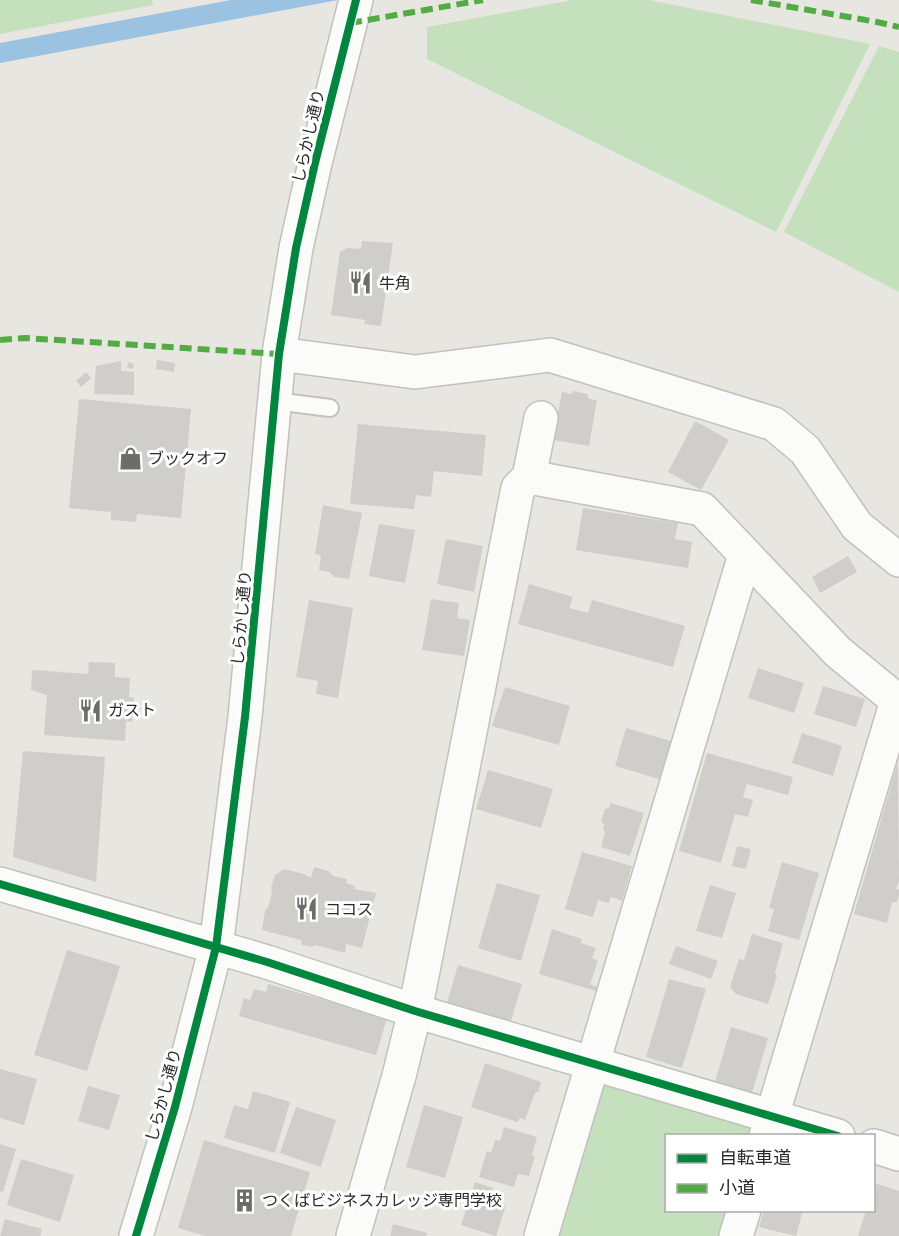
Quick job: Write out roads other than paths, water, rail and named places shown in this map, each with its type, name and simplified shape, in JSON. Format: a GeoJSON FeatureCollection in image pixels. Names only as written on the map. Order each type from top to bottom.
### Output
{"type":"FeatureCollection","features":[{"type":"Feature","properties":{"kind":"street","name":"しらかし通り"},"geometry":{"type":"LineString","coordinates":[[136,1236],[175,1107],[216,947],[245,717],[279,354],[296,248],[356,0]]}},
{"type":"Feature","properties":{"kind":"street"},"geometry":{"type":"LineString","coordinates":[[279,354],[416,372],[550,355],[774,424],[805,450],[856,526],[899,560]]}},
{"type":"Feature","properties":{"kind":"street"},"geometry":{"type":"LineString","coordinates":[[352,1236],[399,1076],[415,1011],[518,488],[529,477],[541,418]]}},
{"type":"Feature","properties":{"kind":"street"},"geometry":{"type":"LineString","coordinates":[[529,477],[702,509],[838,652],[898,701],[769,1126]]}},
{"type":"Feature","properties":{"kind":"street"},"geometry":{"type":"LineString","coordinates":[[542,1236],[746,555]]}},
{"type":"Feature","properties":{"kind":"street"},"geometry":{"type":"LineString","coordinates":[[0,884],[216,947],[415,1011],[593,1063],[769,1126],[824,1134]]}},
{"type":"Feature","properties":{"kind":"street"},"geometry":{"type":"LineString","coordinates":[[875,1147],[899,1154]]}},
{"type":"Feature","properties":{"kind":"street"},"geometry":{"type":"LineString","coordinates":[[736,1236],[743,1212]]}},
{"type":"Feature","properties":{"kind":"lane"},"geometry":{"type":"LineString","coordinates":[[274,401],[330,408]]}},
{"type":"Feature","properties":{"kind":"water"},"geometry":{"type":"Polygon","coordinates":[[[231,0],[338,0],[0,63],[0,43],[231,0]]]}},
{"type":"Feature","properties":{"kind":"place","name":"牛角"},"geometry":{"type":"Point","coordinates":[361,283]}},
{"type":"Feature","properties":{"kind":"place","name":"ブックオフ"},"geometry":{"type":"Point","coordinates":[130,458]}},
{"type":"Feature","properties":{"kind":"place","name":"ガスト"},"geometry":{"type":"Point","coordinates":[90,710]}},
{"type":"Feature","properties":{"kind":"place","name":"ココス"},"geometry":{"type":"Point","coordinates":[307,909]}},
{"type":"Feature","properties":{"kind":"place","name":"つくばビジネスカレッジ専門学校"},"geometry":{"type":"Point","coordinates":[244,1200]}}]}
